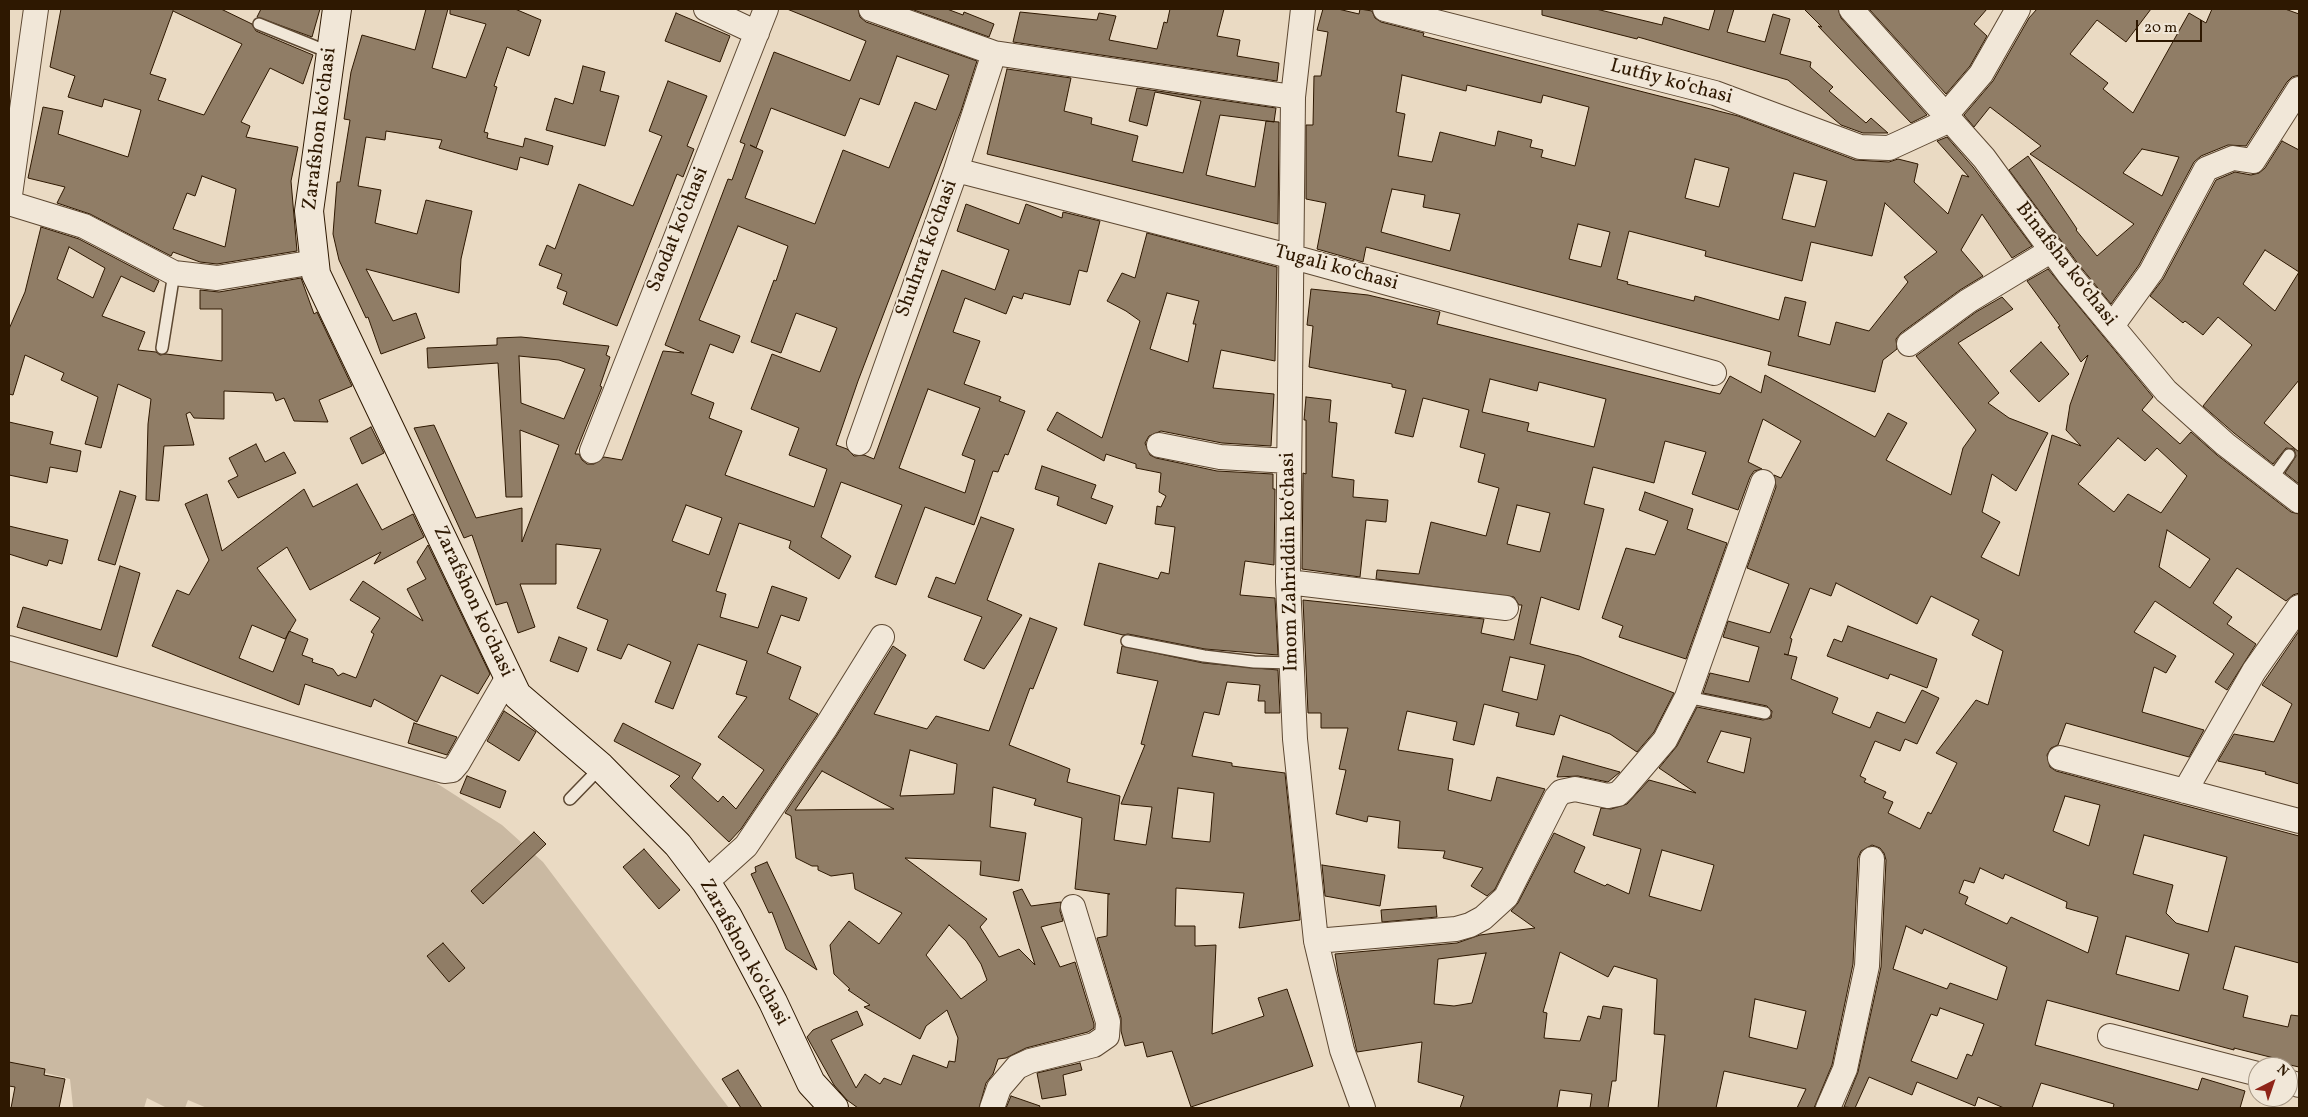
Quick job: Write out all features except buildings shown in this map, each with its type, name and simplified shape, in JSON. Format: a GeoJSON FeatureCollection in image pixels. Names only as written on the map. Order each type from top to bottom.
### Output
{"type":"FeatureCollection","features":[{"type":"Feature","properties":{"kind":"main road","name":"Zarafshon koʻchasi"},"geometry":{"type":"LineString","coordinates":[[337,9],[309,211],[316,274],[517,696],[601,767],[678,845],[706,882],[737,934],[811,1083],[834,1108]]}},
{"type":"Feature","properties":{"kind":"street"},"geometry":{"type":"LineString","coordinates":[[36,9],[9,203],[84,226],[174,273],[217,278],[315,262]]}},
{"type":"Feature","properties":{"kind":"street"},"geometry":{"type":"LineString","coordinates":[[706,9],[757,33]]}},
{"type":"Feature","properties":{"kind":"street","name":"Saodat koʻchasi"},"geometry":{"type":"LineString","coordinates":[[592,451],[766,9]]}},
{"type":"Feature","properties":{"kind":"street"},"geometry":{"type":"LineString","coordinates":[[871,9],[994,53],[1293,97]]}},
{"type":"Feature","properties":{"kind":"street","name":"Imom Zahriddin koʻchasi"},"geometry":{"type":"LineString","coordinates":[[1303,9],[1293,97],[1293,257],[1289,460],[1288,582],[1295,739],[1316,941],[1342,1050],[1363,1108]]}},
{"type":"Feature","properties":{"kind":"street","name":"Lutfiy koʻchasi"},"geometry":{"type":"LineString","coordinates":[[1385,9],[1715,93],[1860,146],[1889,148],[1947,118]]}},
{"type":"Feature","properties":{"kind":"street","name":"Binafsha koʻchasi"},"geometry":{"type":"LineString","coordinates":[[1851,9],[1984,158],[2052,250],[2166,391],[2225,444],[2299,501]]}},
{"type":"Feature","properties":{"kind":"street"},"geometry":{"type":"LineString","coordinates":[[1947,118],[1981,74],[2018,9]]}},
{"type":"Feature","properties":{"kind":"street","name":"Shuhrat koʻchasi"},"geometry":{"type":"LineString","coordinates":[[859,443],[956,170],[994,53]]}},
{"type":"Feature","properties":{"kind":"street"},"geometry":{"type":"LineString","coordinates":[[2112,326],[2151,272],[2206,169],[2233,158],[2253,161],[2299,89]]}},
{"type":"Feature","properties":{"kind":"street","name":"Tugali koʻchasi"},"geometry":{"type":"LineString","coordinates":[[956,170],[1293,257],[1714,373]]}},
{"type":"Feature","properties":{"kind":"street"},"geometry":{"type":"LineString","coordinates":[[1909,344],[1968,300],[2052,250]]}},
{"type":"Feature","properties":{"kind":"street"},"geometry":{"type":"LineString","coordinates":[[1159,445],[1220,457],[1289,460]]}},
{"type":"Feature","properties":{"kind":"street"},"geometry":{"type":"LineString","coordinates":[[1316,941],[1456,929],[1483,918],[1506,897],[1556,798],[1561,792],[1575,789],[1602,796],[1618,794],[1665,740],[1687,696],[1762,482]]}},
{"type":"Feature","properties":{"kind":"street"},"geometry":{"type":"LineString","coordinates":[[1288,582],[1506,608]]}},
{"type":"Feature","properties":{"kind":"street"},"geometry":{"type":"LineString","coordinates":[[2185,791],[2254,671],[2299,607]]}},
{"type":"Feature","properties":{"kind":"street"},"geometry":{"type":"LineString","coordinates":[[706,882],[746,846],[826,727],[882,637]]}},
{"type":"Feature","properties":{"kind":"street"},"geometry":{"type":"LineString","coordinates":[[9,648],[444,771],[452,770],[458,763],[508,676]]}},
{"type":"Feature","properties":{"kind":"street"},"geometry":{"type":"LineString","coordinates":[[2060,758],[2299,821]]}},
{"type":"Feature","properties":{"kind":"street"},"geometry":{"type":"LineString","coordinates":[[1828,1108],[1845,1069],[1866,966],[1872,858]]}},
{"type":"Feature","properties":{"kind":"street"},"geometry":{"type":"LineString","coordinates":[[992,1108],[1002,1083],[1017,1067],[1030,1061],[1094,1045],[1107,1036],[1108,1022],[1073,907]]}},
{"type":"Feature","properties":{"kind":"street"},"geometry":{"type":"LineString","coordinates":[[2110,1036],[2248,1071]]}},
{"type":"Feature","properties":{"kind":"lane"},"geometry":{"type":"LineString","coordinates":[[259,24],[331,53]]}},
{"type":"Feature","properties":{"kind":"lane"},"geometry":{"type":"LineString","coordinates":[[162,348],[174,273]]}},
{"type":"Feature","properties":{"kind":"lane"},"geometry":{"type":"LineString","coordinates":[[2271,480],[2289,455]]}},
{"type":"Feature","properties":{"kind":"lane"},"geometry":{"type":"LineString","coordinates":[[1127,641],[1204,656],[1254,662],[1292,662]]}},
{"type":"Feature","properties":{"kind":"lane"},"geometry":{"type":"LineString","coordinates":[[1687,696],[1766,713]]}},
{"type":"Feature","properties":{"kind":"lane"},"geometry":{"type":"LineString","coordinates":[[570,799],[601,767]]}},
{"type":"Feature","properties":{"kind":"shaded area"},"geometry":{"type":"Polygon","coordinates":[[[9,642],[430,779],[502,825],[543,862],[729,1108],[207,1108],[188,1100],[185,1108],[167,1108],[147,1098],[144,1108],[73,1107],[70,1079],[9,1064],[9,642]]]}}]}
